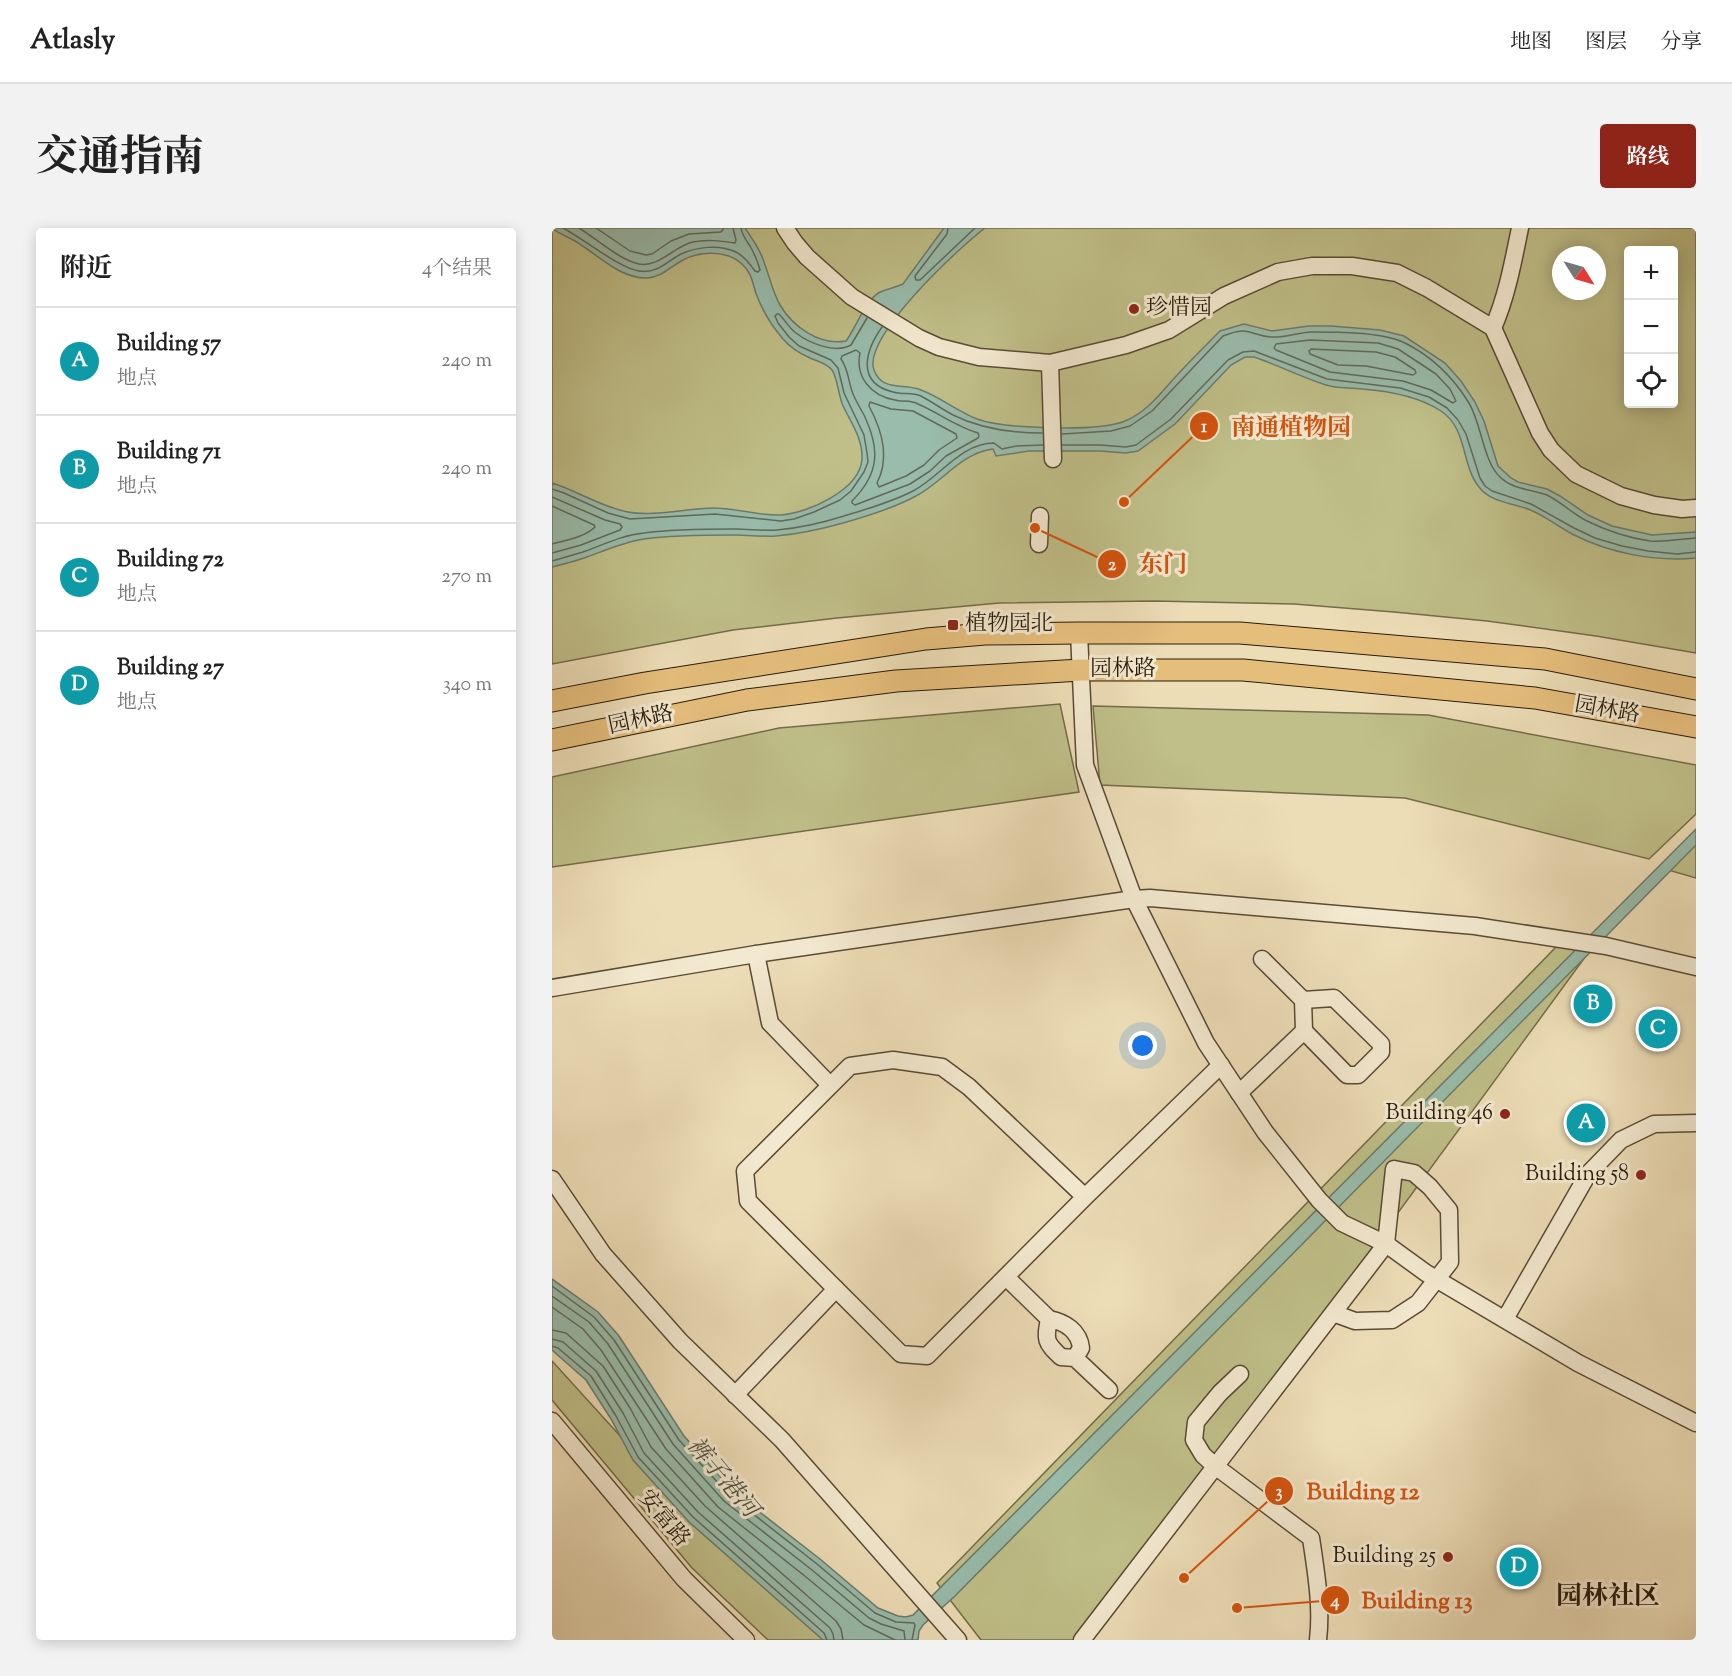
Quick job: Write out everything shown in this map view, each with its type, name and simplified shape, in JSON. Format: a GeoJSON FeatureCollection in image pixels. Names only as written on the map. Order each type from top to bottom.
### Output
{"type":"FeatureCollection","features":[{"type":"Feature","properties":{"kind":"main road","name":"园林路"},"geometry":{"type":"LineString","coordinates":[[552,701],[645,683],[926,639],[985,634],[1079,633],[1240,633],[1545,659],[1696,689]]}},
{"type":"Feature","properties":{"kind":"main road","name":"园林路"},"geometry":{"type":"LineString","coordinates":[[552,740],[758,698],[896,681],[1081,670],[1243,670],[1535,698],[1696,727]]}},
{"type":"Feature","properties":{"kind":"street"},"geometry":{"type":"LineString","coordinates":[[785,228],[807,257],[852,297],[907,332],[939,347],[979,357],[1050,363],[1126,345],[1169,330],[1224,296],[1278,272],[1312,266],[1352,266],[1397,273],[1427,288],[1493,328],[1540,433],[1551,450],[1576,474],[1621,496],[1683,509],[1696,508]]}},
{"type":"Feature","properties":{"kind":"street"},"geometry":{"type":"LineString","coordinates":[[1493,328],[1502,307],[1520,228]]}},
{"type":"Feature","properties":{"kind":"street"},"geometry":{"type":"LineString","coordinates":[[1050,363],[1053,455]]}},
{"type":"Feature","properties":{"kind":"street"},"geometry":{"type":"LineString","coordinates":[[1039,544],[1040,516]]}},
{"type":"Feature","properties":{"kind":"street"},"geometry":{"type":"LineString","coordinates":[[1079,633],[1085,765],[1134,899],[1206,1043],[1265,1132],[1319,1200],[1342,1223],[1386,1244],[1438,1280],[1578,1363],[1696,1423]]}},
{"type":"Feature","properties":{"kind":"street"},"geometry":{"type":"LineString","coordinates":[[552,988],[756,954],[1071,907],[1150,898],[1475,926],[1606,946],[1696,967]]}},
{"type":"Feature","properties":{"kind":"street"},"geometry":{"type":"LineString","coordinates":[[756,954],[770,1023],[830,1085]]}},
{"type":"Feature","properties":{"kind":"street"},"geometry":{"type":"LineString","coordinates":[[1262,958],[1304,1000],[1304,1031],[1347,1074],[1359,1075],[1381,1052],[1381,1044],[1334,998],[1304,1000]]}},
{"type":"Feature","properties":{"kind":"street"},"geometry":{"type":"LineString","coordinates":[[1239,1093],[1304,1031]]}},
{"type":"Feature","properties":{"kind":"street"},"geometry":{"type":"LineString","coordinates":[[1085,1197],[969,1087],[942,1067],[893,1060],[850,1066],[745,1171],[748,1202],[901,1354],[927,1356],[1085,1197],[1221,1065]]}},
{"type":"Feature","properties":{"kind":"street"},"geometry":{"type":"LineString","coordinates":[[1505,1320],[1588,1174],[1621,1140],[1654,1124],[1696,1123]]}},
{"type":"Feature","properties":{"kind":"street"},"geometry":{"type":"LineString","coordinates":[[1082,1640],[1215,1466],[1386,1244],[1394,1169],[1414,1173],[1449,1209],[1450,1262],[1418,1304],[1392,1320],[1355,1321],[1333,1313]]}},
{"type":"Feature","properties":{"kind":"street"},"geometry":{"type":"LineString","coordinates":[[552,1179],[603,1254],[680,1341],[782,1440],[958,1640]]}},
{"type":"Feature","properties":{"kind":"street"},"geometry":{"type":"LineString","coordinates":[[1006,1277],[1049,1318],[1063,1322],[1080,1338],[1081,1348],[1075,1358]]}},
{"type":"Feature","properties":{"kind":"street"},"geometry":{"type":"LineString","coordinates":[[735,1395],[836,1289]]}},
{"type":"Feature","properties":{"kind":"street"},"geometry":{"type":"LineString","coordinates":[[1049,1318],[1046,1334],[1049,1346],[1061,1357],[1075,1358],[1109,1390]]}},
{"type":"Feature","properties":{"kind":"street"},"geometry":{"type":"LineString","coordinates":[[1240,1374],[1220,1393],[1196,1422],[1194,1440],[1203,1455],[1215,1466],[1311,1538],[1318,1586],[1318,1640]]}},
{"type":"Feature","properties":{"kind":"street","name":"安富路"},"geometry":{"type":"LineString","coordinates":[[552,1421],[684,1579],[746,1640]]}},
{"type":"Feature","properties":{"kind":"shaded area"},"geometry":{"type":"Polygon","coordinates":[[[552,228],[1696,228],[1696,653],[1487,621],[1294,604],[1155,601],[999,603],[733,630],[552,664],[552,228]]]}},
{"type":"Feature","properties":{"kind":"shaded area"},"geometry":{"type":"Polygon","coordinates":[[[1060,704],[1079,792],[552,867],[552,777],[779,728],[1060,704]]]}},
{"type":"Feature","properties":{"kind":"shaded area"},"geometry":{"type":"Polygon","coordinates":[[[1093,706],[1428,715],[1696,765],[1696,814],[1649,859],[1405,798],[1100,785],[1093,706]]]}},
{"type":"Feature","properties":{"kind":"shaded area"},"geometry":{"type":"Polygon","coordinates":[[[1696,835],[1696,878],[1661,868],[1696,835]]]}},
{"type":"Feature","properties":{"kind":"shaded area"},"geometry":{"type":"Polygon","coordinates":[[[1599,938],[1223,1452],[1076,1640],[981,1640],[937,1583],[1556,947],[1599,938]]]}},
{"type":"Feature","properties":{"kind":"shaded area"},"geometry":{"type":"Polygon","coordinates":[[[552,1361],[661,1481],[842,1640],[768,1640],[692,1568],[552,1400],[552,1361]]]}},
{"type":"Feature","properties":{"kind":"water"},"geometry":{"type":"Polygon","coordinates":[[[552,228],[745,228],[761,255],[775,296],[792,321],[817,338],[836,342],[846,341],[865,308],[875,296],[903,284],[944,228],[985,228],[936,273],[897,316],[874,355],[874,370],[882,381],[888,384],[921,390],[977,419],[1008,425],[1074,428],[1095,427],[1125,421],[1148,406],[1220,331],[1244,324],[1272,331],[1309,326],[1331,326],[1380,330],[1404,336],[1445,363],[1461,381],[1484,421],[1498,466],[1511,478],[1547,489],[1588,515],[1612,526],[1652,535],[1696,532],[1696,558],[1665,559],[1617,551],[1586,541],[1534,511],[1489,496],[1473,478],[1456,427],[1441,411],[1432,406],[1403,395],[1383,391],[1330,386],[1254,357],[1245,357],[1231,365],[1175,424],[1138,451],[1126,453],[1029,451],[996,456],[993,449],[971,456],[926,490],[908,500],[835,525],[802,533],[776,536],[701,535],[644,539],[552,567],[552,483],[628,512],[659,513],[714,508],[781,515],[818,505],[843,490],[859,470],[862,452],[859,439],[842,404],[832,370],[798,352],[783,339],[765,313],[746,268],[736,259],[713,253],[697,255],[683,260],[657,276],[637,277],[609,265],[552,228]]]}},
{"type":"Feature","properties":{"kind":"water"},"geometry":{"type":"Polygon","coordinates":[[[1696,829],[1696,845],[955,1596],[923,1625],[919,1631],[918,1640],[823,1640],[689,1522],[633,1460],[586,1380],[552,1350],[552,1279],[598,1312],[619,1336],[684,1436],[734,1492],[878,1608],[898,1616],[913,1615],[1696,829]]]}},
{"type":"Feature","properties":{"kind":"place","name":"珍惜园"},"geometry":{"type":"Point","coordinates":[1134,309]}},
{"type":"Feature","properties":{"kind":"place","name":"南通植物园"},"geometry":{"type":"Point","coordinates":[1124,502]}},
{"type":"Feature","properties":{"kind":"place","name":"东门"},"geometry":{"type":"Point","coordinates":[1035,528]}},
{"type":"Feature","properties":{"kind":"place","name":"植物园北"},"geometry":{"type":"Point","coordinates":[953,625]}},
{"type":"Feature","properties":{"kind":"place","name":"Building 71"},"geometry":{"type":"Point","coordinates":[1593,1004]}},
{"type":"Feature","properties":{"kind":"place","name":"Building 72"},"geometry":{"type":"Point","coordinates":[1658,1029]}},
{"type":"Feature","properties":{"kind":"place","name":"Building 46"},"geometry":{"type":"Point","coordinates":[1505,1114]}},
{"type":"Feature","properties":{"kind":"place","name":"Building 57"},"geometry":{"type":"Point","coordinates":[1586,1123]}},
{"type":"Feature","properties":{"kind":"place","name":"Building 58"},"geometry":{"type":"Point","coordinates":[1641,1175]}},
{"type":"Feature","properties":{"kind":"place","name":"Building 25"},"geometry":{"type":"Point","coordinates":[1448,1557]}},
{"type":"Feature","properties":{"kind":"place","name":"Building 27"},"geometry":{"type":"Point","coordinates":[1519,1567]}},
{"type":"Feature","properties":{"kind":"place","name":"Building 12"},"geometry":{"type":"Point","coordinates":[1184,1578]}},
{"type":"Feature","properties":{"kind":"place","name":"Building 13"},"geometry":{"type":"Point","coordinates":[1237,1608]}},
{"type":"Feature","properties":{"kind":"district","name":"园林社区"},"geometry":{"type":"Point","coordinates":[1608,1597]}},
{"type":"Feature","properties":{"kind":"water label","name":"裤子港河"},"geometry":{"type":"Point","coordinates":[722,1478]}}]}
